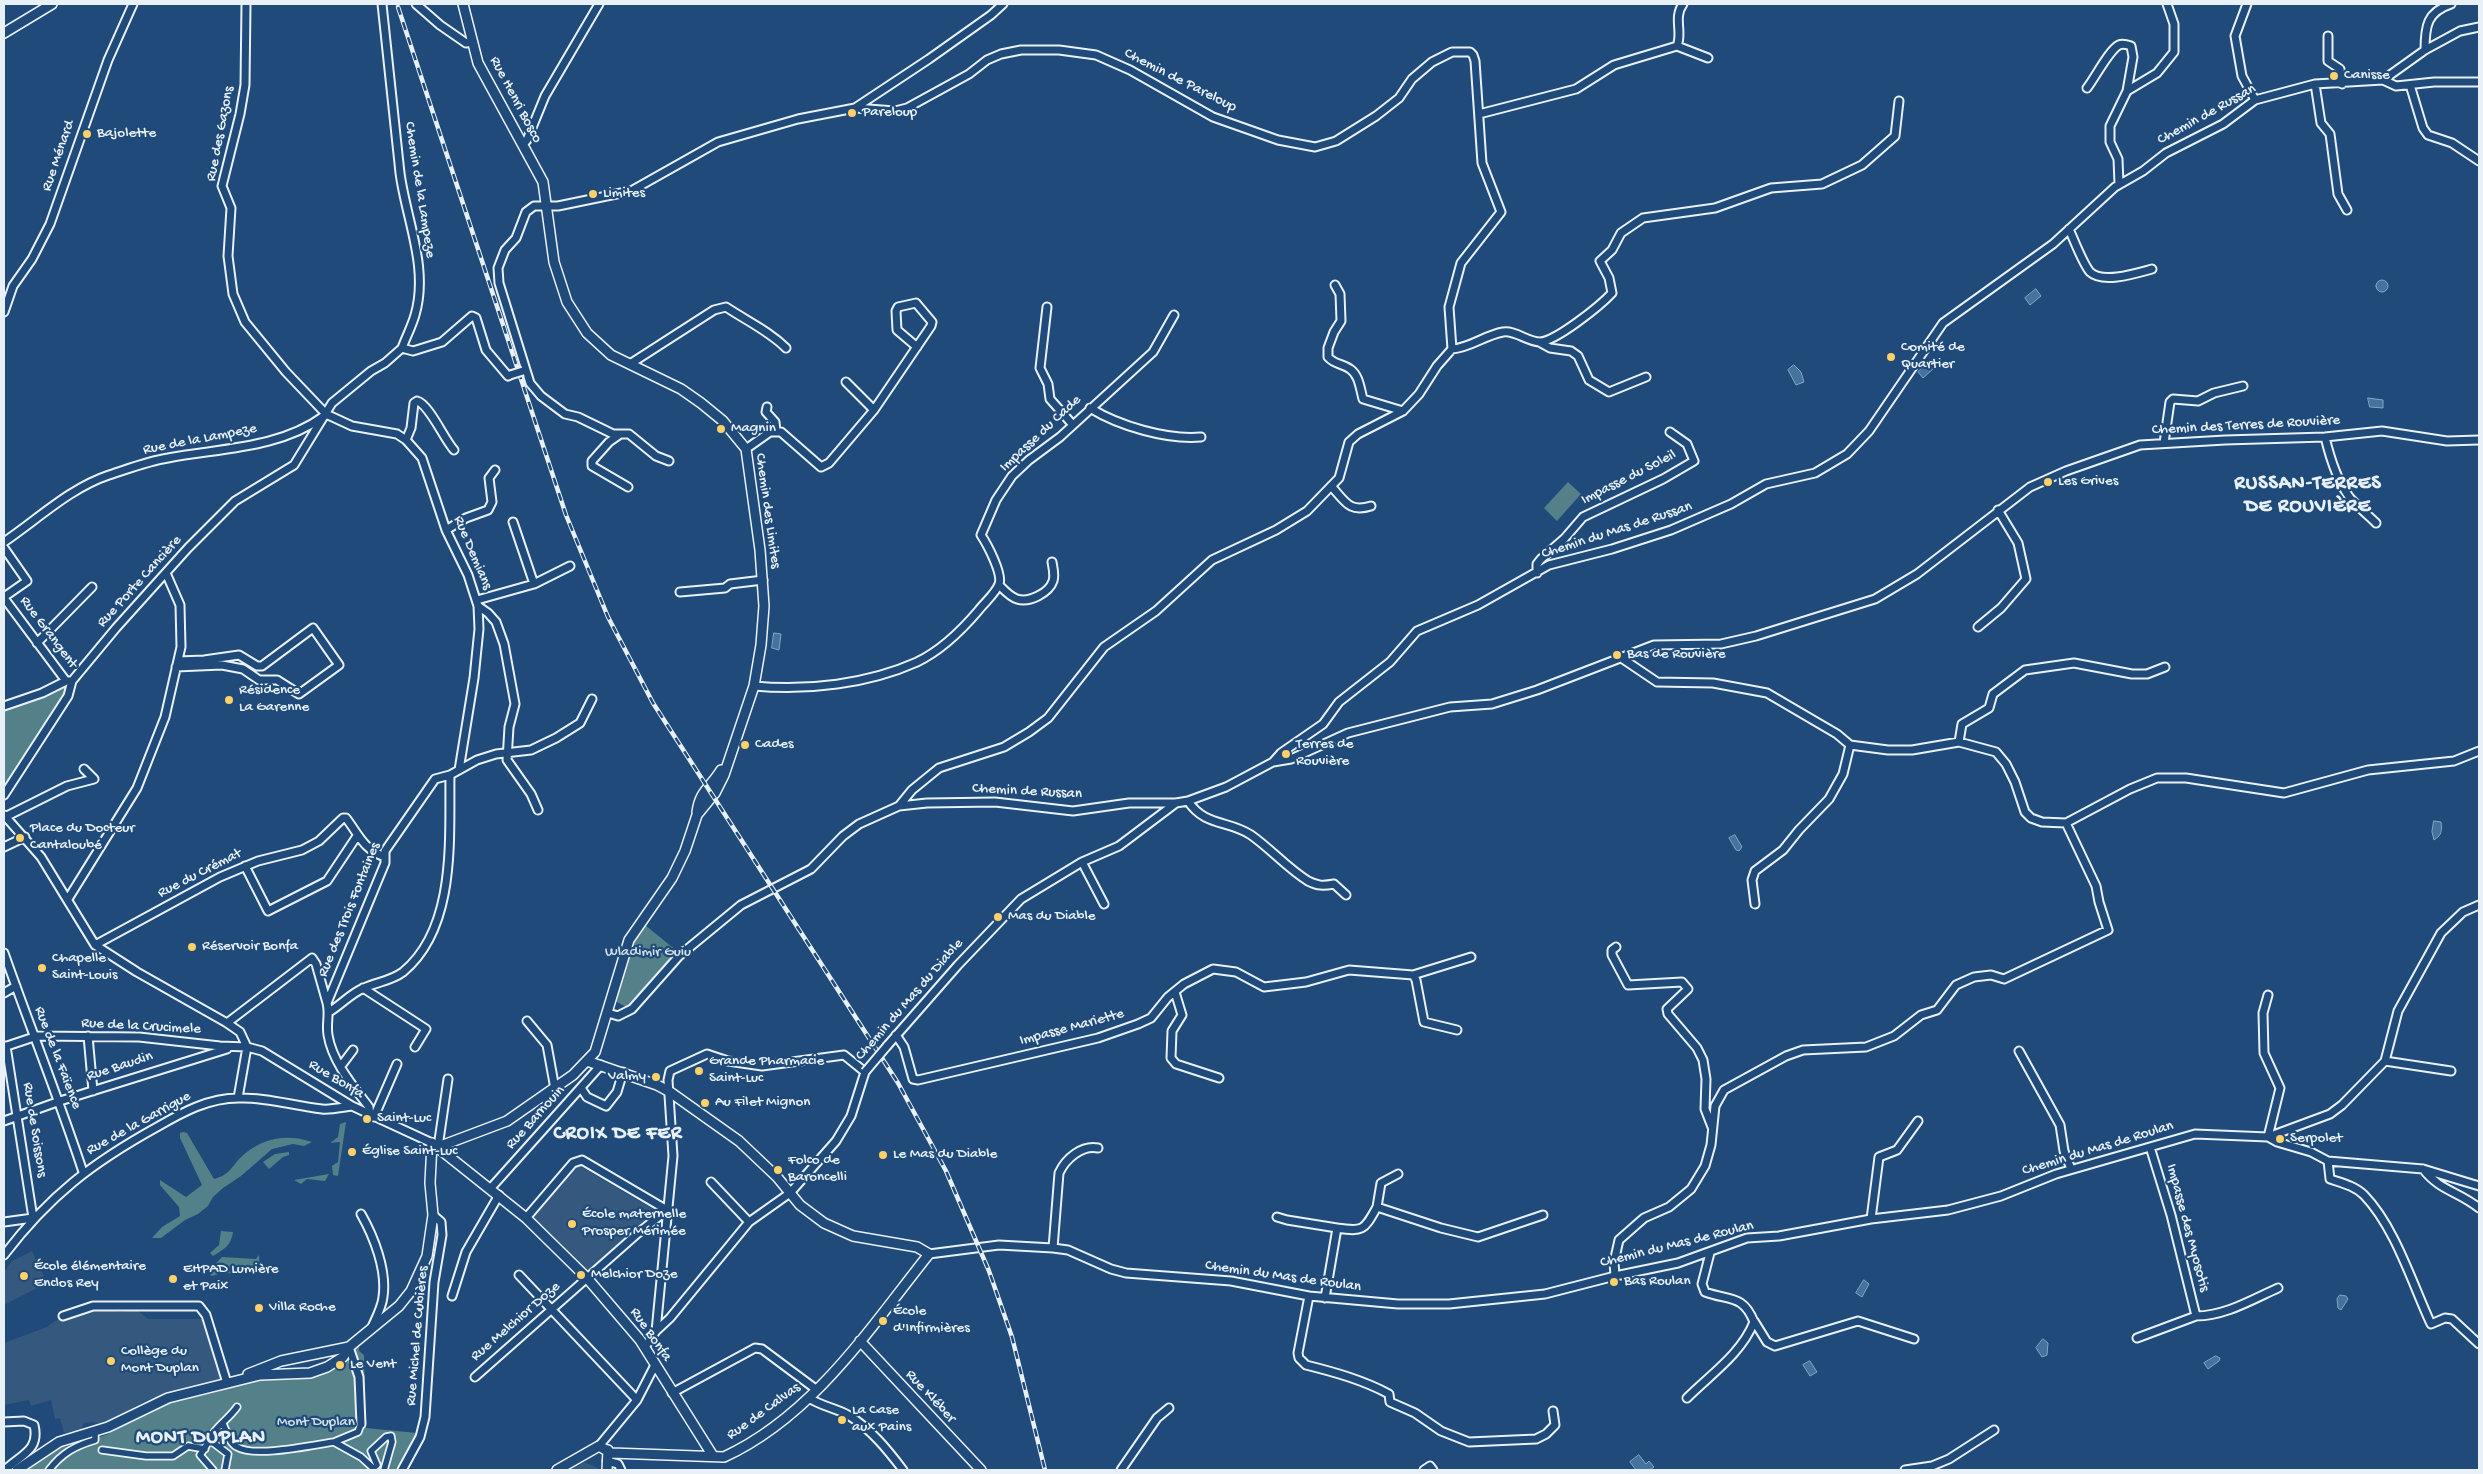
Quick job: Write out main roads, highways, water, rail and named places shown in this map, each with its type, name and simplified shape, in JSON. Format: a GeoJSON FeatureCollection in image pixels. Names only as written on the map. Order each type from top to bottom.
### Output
{"type":"FeatureCollection","features":[{"type":"Feature","properties":{"kind":"railway"},"geometry":{"type":"LineString","coordinates":[[398,7],[566,515],[608,617],[653,703],[898,1083],[946,1171],[989,1271],[1012,1337],[1045,1470]]}},
{"type":"Feature","properties":{"kind":"place","name":"Canisse"},"geometry":{"type":"Point","coordinates":[2334,76]}},
{"type":"Feature","properties":{"kind":"place","name":"Pareloup"},"geometry":{"type":"Point","coordinates":[852,113]}},
{"type":"Feature","properties":{"kind":"place","name":"Bajolette"},"geometry":{"type":"Point","coordinates":[87,134]}},
{"type":"Feature","properties":{"kind":"place","name":"Limites"},"geometry":{"type":"Point","coordinates":[593,194]}},
{"type":"Feature","properties":{"kind":"place","name":"Comité de Quartier"},"geometry":{"type":"Point","coordinates":[1891,357]}},
{"type":"Feature","properties":{"kind":"place","name":"Magnin"},"geometry":{"type":"Point","coordinates":[721,429]}},
{"type":"Feature","properties":{"kind":"place","name":"Les Grives"},"geometry":{"type":"Point","coordinates":[2048,482]}},
{"type":"Feature","properties":{"kind":"place","name":"Bas de Rouvière"},"geometry":{"type":"Point","coordinates":[1617,655]}},
{"type":"Feature","properties":{"kind":"place","name":"Résidence La Garenne"},"geometry":{"type":"Point","coordinates":[229,700]}},
{"type":"Feature","properties":{"kind":"place","name":"Cades"},"geometry":{"type":"Point","coordinates":[745,745]}},
{"type":"Feature","properties":{"kind":"place","name":"Terres de Rouvière"},"geometry":{"type":"Point","coordinates":[1286,754]}},
{"type":"Feature","properties":{"kind":"place","name":"Place du Docteur Cantaloubé"},"geometry":{"type":"Point","coordinates":[20,838]}},
{"type":"Feature","properties":{"kind":"place","name":"Mas du Diable"},"geometry":{"type":"Point","coordinates":[998,917]}},
{"type":"Feature","properties":{"kind":"place","name":"Réservoir Bonfa"},"geometry":{"type":"Point","coordinates":[192,947]}},
{"type":"Feature","properties":{"kind":"place","name":"Chapelle Saint-Louis"},"geometry":{"type":"Point","coordinates":[42,968]}},
{"type":"Feature","properties":{"kind":"place","name":"Grande Pharmacie Saint-Luc"},"geometry":{"type":"Point","coordinates":[699,1071]}},
{"type":"Feature","properties":{"kind":"place","name":"Valmy"},"geometry":{"type":"Point","coordinates":[656,1077]}},
{"type":"Feature","properties":{"kind":"place","name":"Au Filet Mignon"},"geometry":{"type":"Point","coordinates":[705,1103]}},
{"type":"Feature","properties":{"kind":"place","name":"Saint-Luc"},"geometry":{"type":"Point","coordinates":[367,1119]}},
{"type":"Feature","properties":{"kind":"place","name":"Serpolet"},"geometry":{"type":"Point","coordinates":[2280,1139]}},
{"type":"Feature","properties":{"kind":"place","name":"Église Saint-Luc"},"geometry":{"type":"Point","coordinates":[352,1152]}},
{"type":"Feature","properties":{"kind":"place","name":"Le Mas du Diable"},"geometry":{"type":"Point","coordinates":[883,1155]}},
{"type":"Feature","properties":{"kind":"place","name":"Folco de Baroncelli"},"geometry":{"type":"Point","coordinates":[778,1170]}},
{"type":"Feature","properties":{"kind":"place","name":"École maternelle Prosper Mérimée"},"geometry":{"type":"Point","coordinates":[572,1224]}},
{"type":"Feature","properties":{"kind":"place","name":"Melchior Doze"},"geometry":{"type":"Point","coordinates":[581,1275]}},
{"type":"Feature","properties":{"kind":"place","name":"École élémentaire Enclos Rey"},"geometry":{"type":"Point","coordinates":[24,1276]}},
{"type":"Feature","properties":{"kind":"place","name":"EHPAD Lumière et Paix"},"geometry":{"type":"Point","coordinates":[173,1279]}},
{"type":"Feature","properties":{"kind":"place","name":"Bas Roulan"},"geometry":{"type":"Point","coordinates":[1614,1282]}},
{"type":"Feature","properties":{"kind":"place","name":"Villa Roche"},"geometry":{"type":"Point","coordinates":[259,1308]}},
{"type":"Feature","properties":{"kind":"place","name":"École d'Infirmières"},"geometry":{"type":"Point","coordinates":[883,1321]}},
{"type":"Feature","properties":{"kind":"place","name":"Collège du Mont Duplan"},"geometry":{"type":"Point","coordinates":[111,1361]}},
{"type":"Feature","properties":{"kind":"place","name":"Le Vent"},"geometry":{"type":"Point","coordinates":[340,1365]}},
{"type":"Feature","properties":{"kind":"place","name":"La Case aux Pains"},"geometry":{"type":"Point","coordinates":[842,1420]}},
{"type":"Feature","properties":{"kind":"district","name":"RUSSAN-TERRES DE ROUVIÈRE"},"geometry":{"type":"Point","coordinates":[2308,496]}},
{"type":"Feature","properties":{"kind":"district","name":"CROIX DE FER"},"geometry":{"type":"Point","coordinates":[618,1135]}},
{"type":"Feature","properties":{"kind":"district","name":"MONT DUPLAN"},"geometry":{"type":"Point","coordinates":[201,1439]}},
{"type":"Feature","properties":{"kind":"park label","name":"Wladimir Guiu"},"geometry":{"type":"Point","coordinates":[648,953]}},
{"type":"Feature","properties":{"kind":"park label","name":"Mont Duplan"},"geometry":{"type":"Point","coordinates":[316,1423]}}]}
